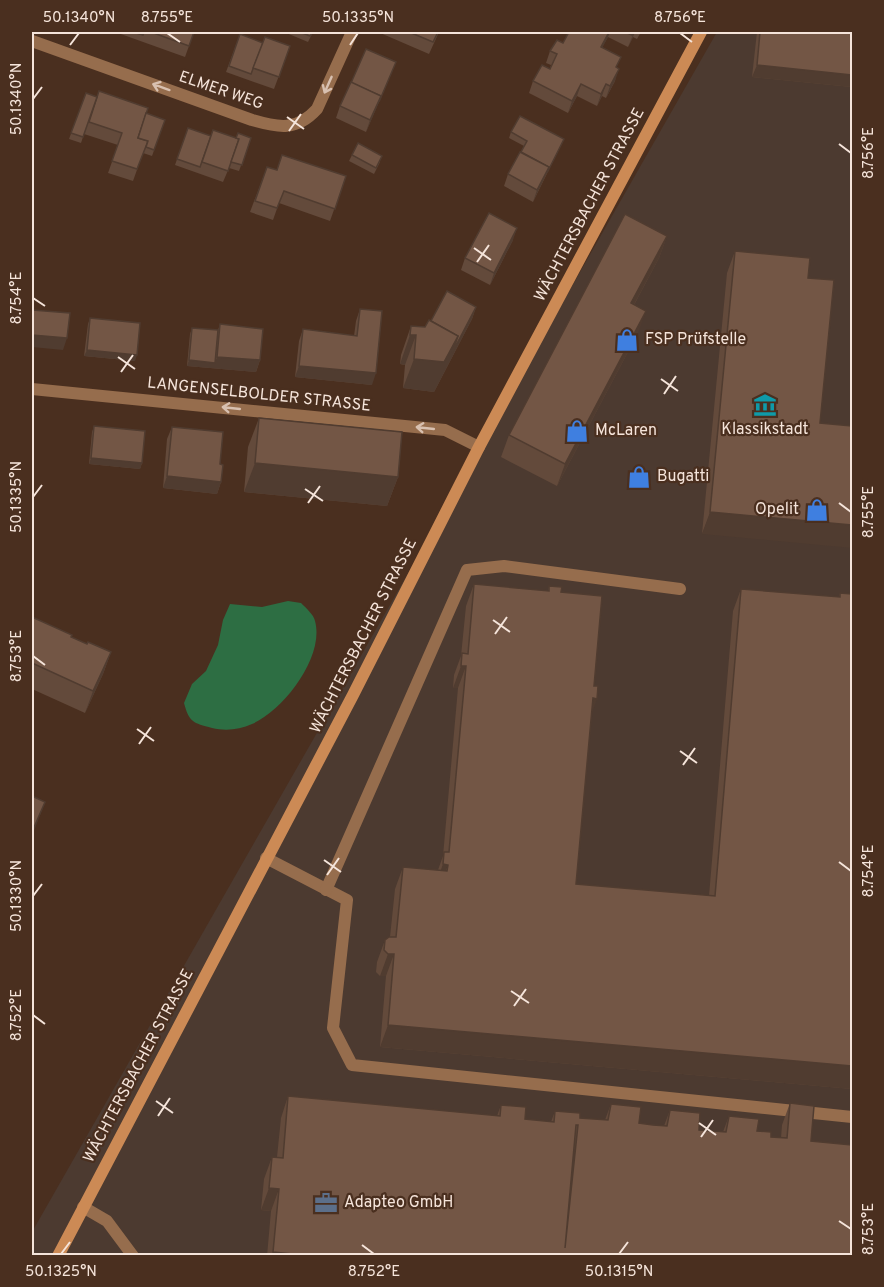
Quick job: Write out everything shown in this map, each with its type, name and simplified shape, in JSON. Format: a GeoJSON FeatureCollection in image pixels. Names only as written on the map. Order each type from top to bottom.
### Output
{"type":"FeatureCollection","features":[{"type":"Feature","properties":{"kind":"street","name":"ELMER WEG"},"geometry":{"type":"LineString","coordinates":[[32,40],[252,120],[273,126],[286,126],[300,124],[317,109],[352,32]]}},
{"type":"Feature","properties":{"kind":"street","name":"WÄCHTERSBACHER STRASSE"},"geometry":{"type":"LineString","coordinates":[[58,1256],[353,695],[479,447],[701,32]]}},
{"type":"Feature","properties":{"kind":"street","name":"LANGENSELBOLDER STRASSE"},"geometry":{"type":"LineString","coordinates":[[32,388],[445,430],[479,447]]}},
{"type":"Feature","properties":{"kind":"street"},"geometry":{"type":"LineString","coordinates":[[326,890],[467,570],[504,566],[680,589]]}},
{"type":"Feature","properties":{"kind":"street"},"geometry":{"type":"LineString","coordinates":[[266,858],[346,900],[333,1028],[352,1065],[852,1117]]}},
{"type":"Feature","properties":{"kind":"street"},"geometry":{"type":"LineString","coordinates":[[83,1207],[107,1221],[133,1256]]}},
{"type":"Feature","properties":{"kind":"shaded area"},"geometry":{"type":"Polygon","coordinates":[[[717,32],[852,32],[852,1255],[32,1256],[32,1232],[717,32]]]}},
{"type":"Feature","properties":{"kind":"green space"},"geometry":{"type":"Polygon","coordinates":[[[288,601],[301,603],[310,612],[315,621],[316,635],[314,650],[308,666],[288,695],[264,717],[242,728],[217,729],[193,721],[184,703],[192,684],[206,671],[218,645],[223,620],[230,604],[262,607],[288,601]]]}},
{"type":"Feature","properties":{"kind":"building"},"geometry":{"type":"Polygon","coordinates":[[[151,32],[194,32],[189,46],[151,32]]]}},
{"type":"Feature","properties":{"kind":"building"},"geometry":{"type":"Polygon","coordinates":[[[300,32],[313,32],[310,36],[300,32]]]}},
{"type":"Feature","properties":{"kind":"building"},"geometry":{"type":"Polygon","coordinates":[[[409,32],[438,32],[433,42],[409,32]]]}},
{"type":"Feature","properties":{"kind":"building"},"geometry":{"type":"Polygon","coordinates":[[[569,32],[609,32],[601,47],[621,57],[616,67],[619,69],[610,86],[606,84],[601,94],[581,84],[572,101],[533,81],[542,65],[550,69],[557,54],[550,51],[557,40],[563,43],[569,32]]]}},
{"type":"Feature","properties":{"kind":"building"},"geometry":{"type":"Polygon","coordinates":[[[760,32],[852,32],[852,75],[757,65],[760,32]]]}},
{"type":"Feature","properties":{"kind":"building"},"geometry":{"type":"Polygon","coordinates":[[[240,34],[263,43],[251,74],[229,66],[240,34]]]}},
{"type":"Feature","properties":{"kind":"building"},"geometry":{"type":"Polygon","coordinates":[[[265,37],[290,46],[279,77],[253,68],[265,37]]]}},
{"type":"Feature","properties":{"kind":"building"},"geometry":{"type":"Polygon","coordinates":[[[366,49],[396,62],[379,102],[381,96],[351,83],[366,49]]]}},
{"type":"Feature","properties":{"kind":"building"},"geometry":{"type":"Polygon","coordinates":[[[351,82],[381,96],[370,120],[340,106],[351,82]]]}},
{"type":"Feature","properties":{"kind":"building"},"geometry":{"type":"Polygon","coordinates":[[[99,91],[148,108],[138,138],[148,141],[137,169],[112,161],[122,133],[89,122],[99,91]]]}},
{"type":"Feature","properties":{"kind":"building"},"geometry":{"type":"Polygon","coordinates":[[[86,93],[97,97],[83,137],[71,133],[86,93]]]}},
{"type":"Feature","properties":{"kind":"building"},"geometry":{"type":"Polygon","coordinates":[[[146,113],[165,120],[154,150],[146,147],[148,141],[138,138],[146,113]]]}},
{"type":"Feature","properties":{"kind":"building"},"geometry":{"type":"Polygon","coordinates":[[[520,116],[564,139],[547,173],[549,167],[521,152],[527,141],[511,132],[520,116]]]}},
{"type":"Feature","properties":{"kind":"building"},"geometry":{"type":"Polygon","coordinates":[[[188,128],[211,136],[200,167],[177,159],[188,128]]]}},
{"type":"Feature","properties":{"kind":"building"},"geometry":{"type":"Polygon","coordinates":[[[213,130],[239,139],[228,171],[202,162],[213,130]]]}},
{"type":"Feature","properties":{"kind":"building"},"geometry":{"type":"Polygon","coordinates":[[[238,133],[251,138],[242,165],[231,162],[239,139],[236,138],[238,133]]]}},
{"type":"Feature","properties":{"kind":"building"},"geometry":{"type":"Polygon","coordinates":[[[358,143],[382,156],[376,168],[352,155],[358,143]]]}},
{"type":"Feature","properties":{"kind":"building"},"geometry":{"type":"Polygon","coordinates":[[[520,152],[549,167],[537,190],[508,174],[520,152]]]}},
{"type":"Feature","properties":{"kind":"building"},"geometry":{"type":"Polygon","coordinates":[[[282,155],[346,176],[335,209],[284,191],[277,208],[255,201],[267,167],[277,170],[282,155]]]}},
{"type":"Feature","properties":{"kind":"building"},"geometry":{"type":"Polygon","coordinates":[[[489,213],[517,228],[494,273],[465,258],[489,213]]]}},
{"type":"Feature","properties":{"kind":"building"},"geometry":{"type":"Polygon","coordinates":[[[625,214],[667,236],[631,303],[646,311],[565,464],[509,435],[625,214]]]}},
{"type":"Feature","properties":{"kind":"building","name":"Klassikstadt"},"geometry":{"type":"Polygon","coordinates":[[[735,251],[810,258],[808,278],[834,280],[820,423],[852,426],[852,525],[710,512],[735,251]]]}},
{"type":"Feature","properties":{"kind":"building"},"geometry":{"type":"Polygon","coordinates":[[[447,291],[476,307],[452,353],[458,336],[431,321],[447,291]]]}},
{"type":"Feature","properties":{"kind":"building"},"geometry":{"type":"Polygon","coordinates":[[[360,309],[382,311],[376,373],[299,366],[303,329],[357,336],[360,309]]]}},
{"type":"Feature","properties":{"kind":"building"},"geometry":{"type":"Polygon","coordinates":[[[32,310],[70,313],[67,338],[32,335],[32,310]]]}},
{"type":"Feature","properties":{"kind":"building"},"geometry":{"type":"Polygon","coordinates":[[[90,318],[140,323],[137,355],[87,350],[90,318]]]}},
{"type":"Feature","properties":{"kind":"building"},"geometry":{"type":"Polygon","coordinates":[[[429,320],[458,336],[444,362],[414,359],[416,335],[410,335],[411,326],[425,327],[429,320]]]}},
{"type":"Feature","properties":{"kind":"building"},"geometry":{"type":"Polygon","coordinates":[[[220,324],[263,329],[260,360],[217,357],[220,324]]]}},
{"type":"Feature","properties":{"kind":"building"},"geometry":{"type":"Polygon","coordinates":[[[192,328],[218,330],[215,363],[189,360],[192,328]]]}},
{"type":"Feature","properties":{"kind":"building"},"geometry":{"type":"Polygon","coordinates":[[[259,418],[402,432],[398,477],[255,463],[259,418]]]}},
{"type":"Feature","properties":{"kind":"building"},"geometry":{"type":"Polygon","coordinates":[[[94,426],[145,431],[142,463],[91,458],[94,426]]]}},
{"type":"Feature","properties":{"kind":"building"},"geometry":{"type":"Polygon","coordinates":[[[172,427],[223,432],[221,482],[167,476],[172,427]]]}},
{"type":"Feature","properties":{"kind":"building"},"geometry":{"type":"Polygon","coordinates":[[[474,584],[549,591],[549,586],[562,587],[561,592],[602,596],[594,686],[598,686],[597,699],[593,698],[576,884],[715,896],[741,589],[840,597],[840,593],[852,594],[852,1066],[388,1025],[394,954],[388,954],[384,950],[385,940],[389,937],[396,937],[403,867],[447,871],[448,865],[443,864],[444,852],[449,852],[466,666],[461,666],[462,653],[468,654],[474,584]]]}},
{"type":"Feature","properties":{"kind":"building"},"geometry":{"type":"Polygon","coordinates":[[[32,617],[72,635],[71,637],[111,652],[93,691],[32,663],[32,617]]]}},
{"type":"Feature","properties":{"kind":"building"},"geometry":{"type":"Polygon","coordinates":[[[32,796],[45,802],[32,832],[32,796]]]}},
{"type":"Feature","properties":{"kind":"building"},"geometry":{"type":"Polygon","coordinates":[[[288,1096],[500,1116],[501,1105],[526,1107],[525,1119],[554,1122],[555,1111],[580,1113],[580,1118],[608,1120],[611,1104],[641,1107],[639,1123],[653,1125],[667,1126],[670,1110],[700,1113],[699,1130],[726,1132],[729,1116],[759,1119],[757,1131],[771,1132],[771,1137],[787,1138],[790,1103],[814,1106],[811,1141],[852,1145],[852,1256],[313,1256],[273,1252],[279,1189],[269,1188],[272,1157],[283,1158],[288,1096]],[[576,1125],[565,1248],[578,1125],[576,1125]]]}},
{"type":"Feature","properties":{"kind":"place","name":"FSP Prüfstelle"},"geometry":{"type":"Point","coordinates":[627,340]}},
{"type":"Feature","properties":{"kind":"place","name":"Klassikstadt"},"geometry":{"type":"Point","coordinates":[765,405]}},
{"type":"Feature","properties":{"kind":"place","name":"McLaren"},"geometry":{"type":"Point","coordinates":[577,431]}},
{"type":"Feature","properties":{"kind":"place","name":"Bugatti"},"geometry":{"type":"Point","coordinates":[639,477]}},
{"type":"Feature","properties":{"kind":"place","name":"Opelit"},"geometry":{"type":"Point","coordinates":[817,510]}},
{"type":"Feature","properties":{"kind":"place","name":"Adapteo GmbH"},"geometry":{"type":"Point","coordinates":[326,1203]}}]}
